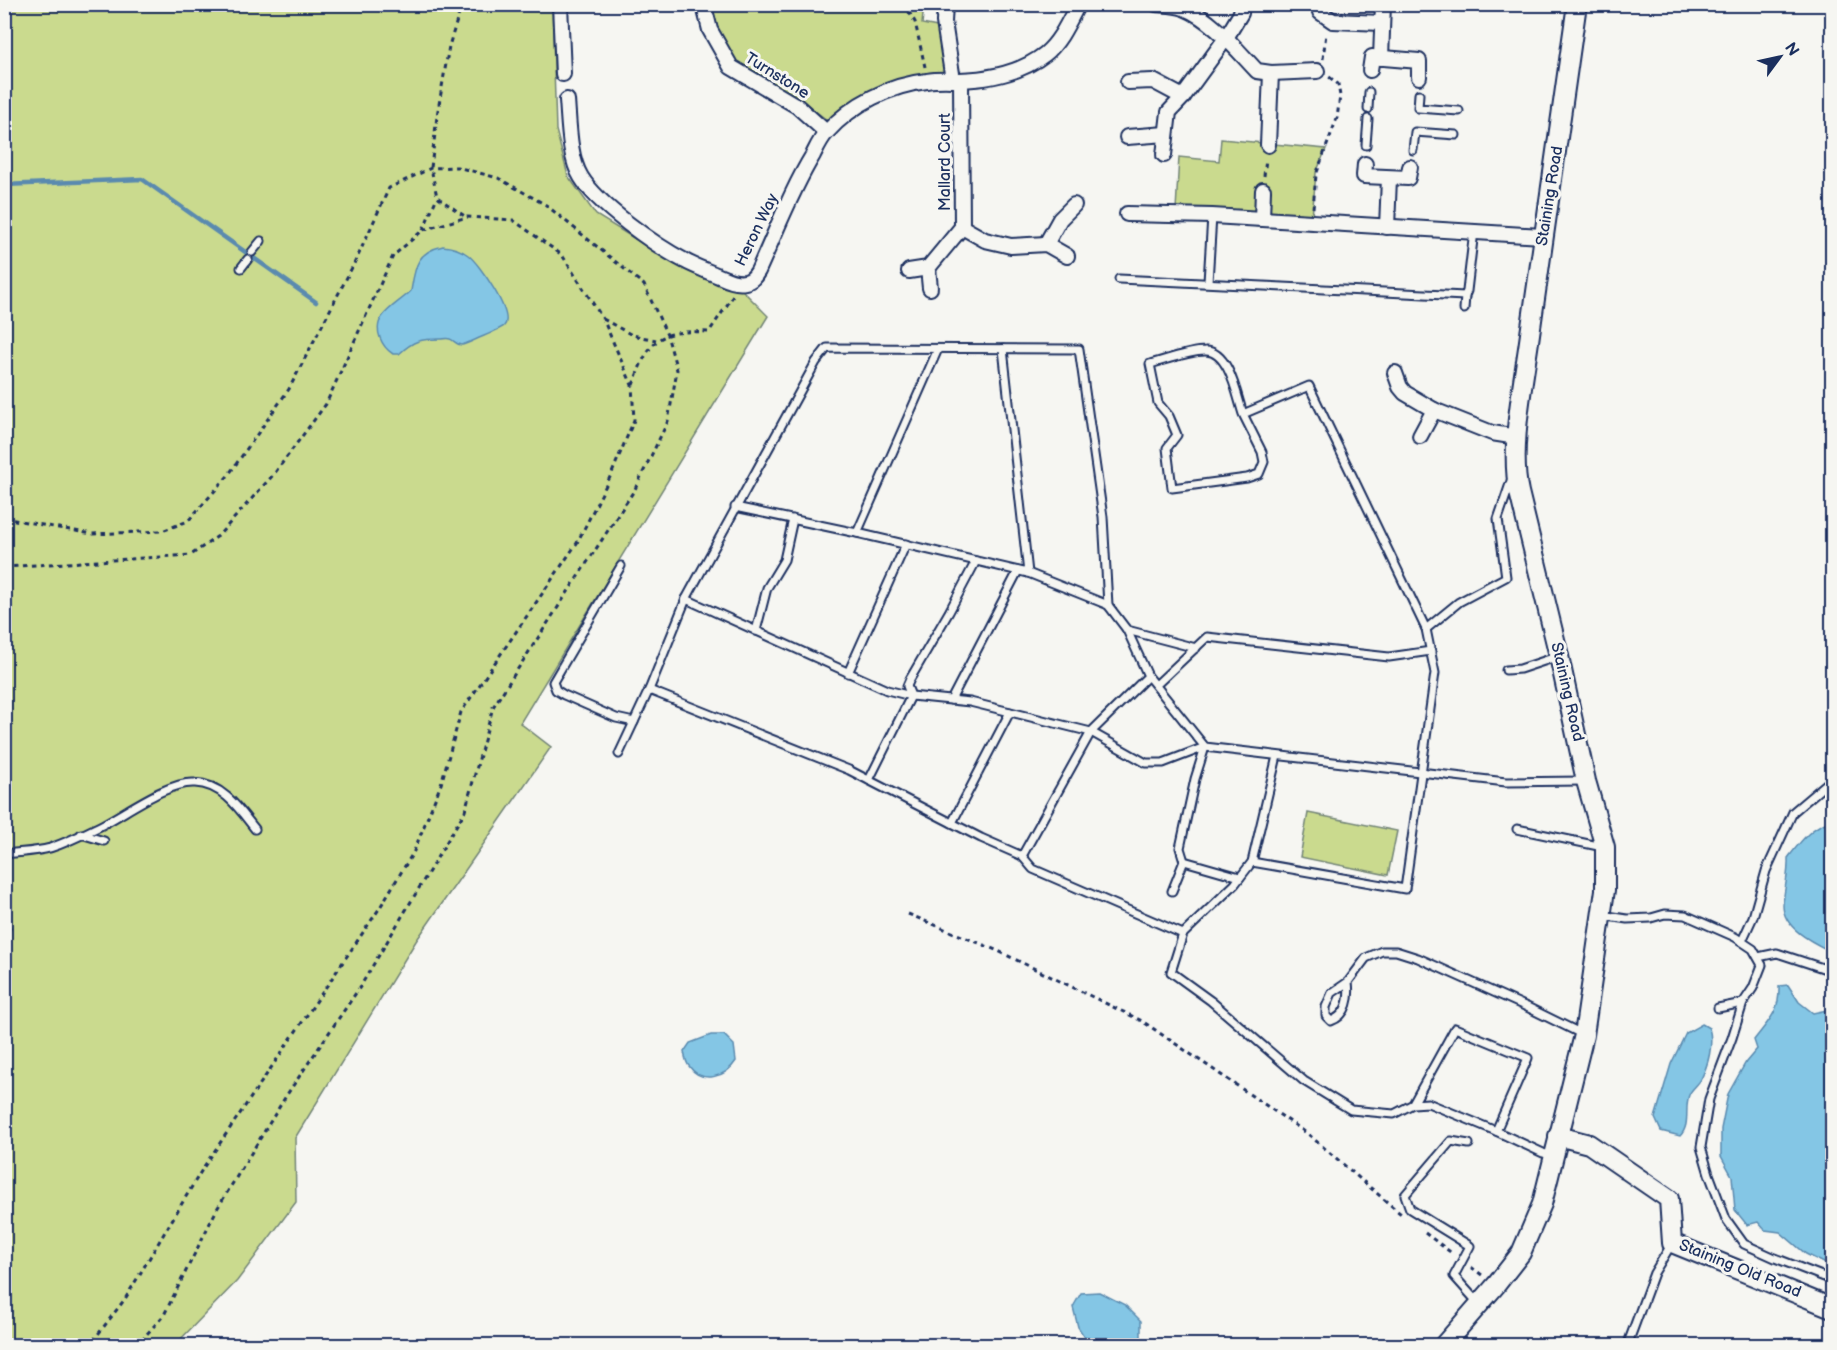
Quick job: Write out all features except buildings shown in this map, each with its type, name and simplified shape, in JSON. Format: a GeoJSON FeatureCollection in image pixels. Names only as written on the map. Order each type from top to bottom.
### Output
{"type":"FeatureCollection","features":[{"type":"Feature","properties":{"kind":"street"},"geometry":{"type":"LineString","coordinates":[[560,4],[563,74]]}},
{"type":"Feature","properties":{"kind":"street"},"geometry":{"type":"LineString","coordinates":[[945,4],[944,22],[957,80]]}},
{"type":"Feature","properties":{"kind":"street","name":"Heron Way"},"geometry":{"type":"LineString","coordinates":[[567,100],[574,160],[579,175],[588,188],[654,242],[684,261],[732,282],[743,282],[754,278],[758,271],[803,171],[826,132],[849,113],[877,95],[908,84],[1008,73],[1039,58],[1055,43],[1078,4]]}},
{"type":"Feature","properties":{"kind":"street"},"geometry":{"type":"LineString","coordinates":[[1156,4],[1185,8],[1226,38],[1257,71],[1271,73],[1322,68]]}},
{"type":"Feature","properties":{"kind":"street"},"geometry":{"type":"LineString","coordinates":[[1164,155],[1169,112],[1183,97],[1226,38],[1241,13],[1242,4]]}},
{"type":"Feature","properties":{"kind":"street"},"geometry":{"type":"LineString","coordinates":[[1381,58],[1383,4]]}},
{"type":"Feature","properties":{"kind":"street","name":"Staining Road"},"geometry":{"type":"LineString","coordinates":[[1443,1346],[1521,1253],[1533,1229],[1542,1204],[1584,1035],[1602,915],[1605,847],[1586,781],[1515,468],[1517,436],[1543,237],[1577,4]]}},
{"type":"Feature","properties":{"kind":"street","name":"Turnstone"},"geometry":{"type":"LineString","coordinates":[[705,10],[710,30],[731,67],[797,106],[826,132]]}},
{"type":"Feature","properties":{"kind":"street"},"geometry":{"type":"LineString","coordinates":[[1320,12],[1333,21],[1382,23]]}},
{"type":"Feature","properties":{"kind":"street"},"geometry":{"type":"LineString","coordinates":[[1370,70],[1372,57],[1419,61],[1419,77]]}},
{"type":"Feature","properties":{"kind":"street"},"geometry":{"type":"LineString","coordinates":[[1268,145],[1271,73]]}},
{"type":"Feature","properties":{"kind":"street","name":"Mallard Court"},"geometry":{"type":"LineString","coordinates":[[957,80],[962,226],[986,240],[1011,246],[1046,244]]}},
{"type":"Feature","properties":{"kind":"street"},"geometry":{"type":"LineString","coordinates":[[1128,81],[1153,81],[1183,97]]}},
{"type":"Feature","properties":{"kind":"street"},"geometry":{"type":"LineString","coordinates":[[1127,137],[1166,134]]}},
{"type":"Feature","properties":{"kind":"street"},"geometry":{"type":"LineString","coordinates":[[1365,164],[1364,176],[1389,178],[1408,178],[1410,167]]}},
{"type":"Feature","properties":{"kind":"street"},"geometry":{"type":"LineString","coordinates":[[1386,227],[1389,178]]}},
{"type":"Feature","properties":{"kind":"street"},"geometry":{"type":"LineString","coordinates":[[1262,219],[1263,190]]}},
{"type":"Feature","properties":{"kind":"street"},"geometry":{"type":"LineString","coordinates":[[1067,256],[1046,244],[1060,219],[1074,205]]}},
{"type":"Feature","properties":{"kind":"street"},"geometry":{"type":"LineString","coordinates":[[1127,214],[1311,221],[1543,237]]}},
{"type":"Feature","properties":{"kind":"street"},"geometry":{"type":"LineString","coordinates":[[909,272],[928,268],[962,226]]}},
{"type":"Feature","properties":{"kind":"street"},"geometry":{"type":"LineString","coordinates":[[928,268],[930,288]]}},
{"type":"Feature","properties":{"kind":"street"},"geometry":{"type":"LineString","coordinates":[[1395,373],[1405,393],[1434,410],[1492,434],[1517,436]]}},
{"type":"Feature","properties":{"kind":"street"},"geometry":{"type":"LineString","coordinates":[[1420,436],[1434,410]]}},
{"type":"Feature","properties":{"kind":"street","name":"Staining Old Road"},"geometry":{"type":"LineString","coordinates":[[1558,1136],[1589,1144],[1669,1199],[1672,1242],[1833,1308]]}},
{"type":"Feature","properties":{"kind":"lane"},"geometry":{"type":"LineString","coordinates":[[1368,109],[1369,92]]}},
{"type":"Feature","properties":{"kind":"lane"},"geometry":{"type":"LineString","coordinates":[[1419,94],[1418,108],[1459,111]]}},
{"type":"Feature","properties":{"kind":"lane"},"geometry":{"type":"LineString","coordinates":[[1366,145],[1368,119]]}},
{"type":"Feature","properties":{"kind":"lane"},"geometry":{"type":"LineString","coordinates":[[1413,150],[1415,132],[1456,135]]}},
{"type":"Feature","properties":{"kind":"lane"},"geometry":{"type":"LineString","coordinates":[[1208,282],[1212,216]]}},
{"type":"Feature","properties":{"kind":"lane"},"geometry":{"type":"LineString","coordinates":[[1464,309],[1474,231]]}},
{"type":"Feature","properties":{"kind":"lane"},"geometry":{"type":"LineString","coordinates":[[240,268],[261,241]]}},
{"type":"Feature","properties":{"kind":"lane"},"geometry":{"type":"LineString","coordinates":[[1119,279],[1465,296]]}},
{"type":"Feature","properties":{"kind":"lane"},"geometry":{"type":"LineString","coordinates":[[619,754],[649,690],[686,599],[816,362],[827,348],[1079,349],[1103,517],[1108,605]]}},
{"type":"Feature","properties":{"kind":"lane"},"geometry":{"type":"LineString","coordinates":[[857,533],[938,349]]}},
{"type":"Feature","properties":{"kind":"lane"},"geometry":{"type":"LineString","coordinates":[[1003,349],[1028,573]]}},
{"type":"Feature","properties":{"kind":"lane"},"geometry":{"type":"LineString","coordinates":[[1206,350],[1219,356],[1229,369],[1243,414],[1262,452],[1264,462],[1259,474],[1247,478],[1172,488],[1167,448],[1177,435],[1169,416],[1158,403],[1150,364],[1206,350]]}},
{"type":"Feature","properties":{"kind":"lane"},"geometry":{"type":"LineString","coordinates":[[1243,414],[1309,386],[1426,629],[1435,673],[1404,889],[1251,862]]}},
{"type":"Feature","properties":{"kind":"lane"},"geometry":{"type":"LineString","coordinates":[[1426,629],[1459,602],[1506,577],[1498,519],[1515,468]]}},
{"type":"Feature","properties":{"kind":"lane"},"geometry":{"type":"LineString","coordinates":[[735,507],[1028,573],[1108,605],[1127,630],[1148,676],[1205,747]]}},
{"type":"Feature","properties":{"kind":"lane"},"geometry":{"type":"LineString","coordinates":[[756,631],[767,588],[784,560],[793,519]]}},
{"type":"Feature","properties":{"kind":"lane"},"geometry":{"type":"LineString","coordinates":[[848,672],[906,544]]}},
{"type":"Feature","properties":{"kind":"lane"},"geometry":{"type":"LineString","coordinates":[[869,780],[911,696],[907,686],[910,679],[976,561]]}},
{"type":"Feature","properties":{"kind":"lane"},"geometry":{"type":"LineString","coordinates":[[621,566],[553,682],[556,690],[564,695],[616,718],[634,722]]}},
{"type":"Feature","properties":{"kind":"lane"},"geometry":{"type":"LineString","coordinates":[[951,700],[1018,571]]}},
{"type":"Feature","properties":{"kind":"lane"},"geometry":{"type":"LineString","coordinates":[[686,599],[887,690],[911,696],[970,702],[1091,732],[1146,763],[1163,763],[1205,747],[1506,782],[1586,781]]}},
{"type":"Feature","properties":{"kind":"lane"},"geometry":{"type":"LineString","coordinates":[[1127,630],[1196,648]]}},
{"type":"Feature","properties":{"kind":"lane"},"geometry":{"type":"LineString","coordinates":[[1156,685],[1208,637],[1389,657],[1431,651]]}},
{"type":"Feature","properties":{"kind":"lane"},"geometry":{"type":"LineString","coordinates":[[1506,670],[1520,669],[1559,656]]}},
{"type":"Feature","properties":{"kind":"lane"},"geometry":{"type":"LineString","coordinates":[[1022,856],[1091,732],[1148,676]]}},
{"type":"Feature","properties":{"kind":"lane"},"geometry":{"type":"LineString","coordinates":[[649,690],[849,770],[981,838],[1022,856],[1033,869],[1183,934]]}},
{"type":"Feature","properties":{"kind":"lane"},"geometry":{"type":"LineString","coordinates":[[952,823],[1011,712]]}},
{"type":"Feature","properties":{"kind":"lane"},"geometry":{"type":"LineString","coordinates":[[1172,891],[1184,861],[1180,848],[1195,779],[1205,747]]}},
{"type":"Feature","properties":{"kind":"lane"},"geometry":{"type":"LineString","coordinates":[[1276,756],[1251,862],[1240,877],[1183,934],[1171,972],[1210,1001],[1304,1081],[1351,1110],[1394,1114],[1413,1104],[1428,1103],[1553,1156]]}},
{"type":"Feature","properties":{"kind":"lane"},"geometry":{"type":"LineString","coordinates":[[1742,941],[1766,871],[1793,812],[1833,779]]}},
{"type":"Feature","properties":{"kind":"lane"},"geometry":{"type":"LineString","coordinates":[[4,855],[50,848],[151,797],[177,786],[195,783],[216,789],[236,804],[255,829]]}},
{"type":"Feature","properties":{"kind":"lane"},"geometry":{"type":"LineString","coordinates":[[1517,829],[1605,847]]}},
{"type":"Feature","properties":{"kind":"lane"},"geometry":{"type":"LineString","coordinates":[[81,834],[104,841]]}},
{"type":"Feature","properties":{"kind":"lane"},"geometry":{"type":"LineString","coordinates":[[1184,861],[1240,877]]}},
{"type":"Feature","properties":{"kind":"lane"},"geometry":{"type":"LineString","coordinates":[[1602,915],[1627,919],[1651,918],[1665,914],[1685,915],[1742,941],[1753,949],[1762,965],[1753,988],[1743,1003],[1709,1099],[1701,1147],[1726,1219],[1744,1244],[1833,1280]]}},
{"type":"Feature","properties":{"kind":"lane"},"geometry":{"type":"LineString","coordinates":[[1348,982],[1349,995],[1345,1010],[1337,1019],[1331,1021],[1326,1016],[1326,1007],[1332,993],[1348,982],[1366,958],[1382,951],[1396,951],[1418,958],[1527,1006],[1584,1035]]}},
{"type":"Feature","properties":{"kind":"lane"},"geometry":{"type":"LineString","coordinates":[[1758,957],[1777,953],[1833,971]]}},
{"type":"Feature","properties":{"kind":"lane"},"geometry":{"type":"LineString","coordinates":[[1718,1008],[1743,1003]]}},
{"type":"Feature","properties":{"kind":"lane"},"geometry":{"type":"LineString","coordinates":[[1413,1104],[1455,1028],[1528,1058],[1496,1131]]}},
{"type":"Feature","properties":{"kind":"lane"},"geometry":{"type":"LineString","coordinates":[[1469,1144],[1451,1140],[1405,1195],[1410,1209],[1470,1246],[1454,1276],[1479,1305]]}},
{"type":"Feature","properties":{"kind":"lane"},"geometry":{"type":"LineString","coordinates":[[1627,1346],[1654,1273],[1672,1242]]}},
{"type":"Feature","properties":{"kind":"path"},"geometry":{"type":"LineString","coordinates":[[423,230],[437,197],[430,168],[448,46],[462,4]]}},
{"type":"Feature","properties":{"kind":"path"},"geometry":{"type":"LineString","coordinates":[[904,4],[915,22],[928,80]]}},
{"type":"Feature","properties":{"kind":"path"},"geometry":{"type":"LineString","coordinates":[[1311,221],[1316,175],[1337,118],[1340,96],[1338,84],[1322,68],[1326,30],[1333,21]]}},
{"type":"Feature","properties":{"kind":"path"},"geometry":{"type":"LineString","coordinates":[[1263,190],[1268,145]]}},
{"type":"Feature","properties":{"kind":"path"},"geometry":{"type":"LineString","coordinates":[[4,518],[92,534],[162,531],[188,521],[227,477],[289,389],[358,256],[389,188],[430,168],[457,167],[498,178],[546,205],[644,285],[667,335],[677,370],[668,422],[635,489],[494,706],[465,812],[360,987],[286,1096],[217,1209],[164,1315],[136,1346]]}},
{"type":"Feature","properties":{"kind":"path"},"geometry":{"type":"LineString","coordinates":[[437,197],[467,217]]}},
{"type":"Feature","properties":{"kind":"path"},"geometry":{"type":"LineString","coordinates":[[4,567],[191,555],[218,536],[274,474],[326,404],[393,256],[423,230],[467,217],[513,220],[562,255],[603,319],[632,386],[634,420],[612,473],[577,543],[461,712],[441,784],[414,851],[379,909],[203,1168],[125,1299],[89,1346]]}},
{"type":"Feature","properties":{"kind":"path"},"geometry":{"type":"LineString","coordinates":[[632,386],[644,355],[656,340],[684,331],[709,332],[743,282]]}},
{"type":"Feature","properties":{"kind":"path"},"geometry":{"type":"LineString","coordinates":[[603,319],[632,335],[656,340]]}},
{"type":"Feature","properties":{"kind":"path"},"geometry":{"type":"LineString","coordinates":[[908,914],[996,950],[1142,1021],[1308,1134],[1409,1221]]}},
{"type":"Feature","properties":{"kind":"path"},"geometry":{"type":"LineString","coordinates":[[1418,1227],[1496,1285]]}},
{"type":"Feature","properties":{"kind":"green space"},"geometry":{"type":"Polygon","coordinates":[[[5,5],[552,5],[556,130],[568,176],[596,215],[661,255],[739,287],[768,316],[520,723],[551,747],[416,941],[295,1138],[296,1202],[237,1281],[175,1345],[5,1346],[5,5]]]}},
{"type":"Feature","properties":{"kind":"green space"},"geometry":{"type":"Polygon","coordinates":[[[708,5],[924,5],[922,24],[937,27],[946,77],[927,78],[831,123],[794,95],[731,59],[708,5]]]}},
{"type":"Feature","properties":{"kind":"green space"},"geometry":{"type":"Polygon","coordinates":[[[1221,139],[1326,149],[1316,173],[1312,217],[1176,210],[1179,157],[1219,161],[1221,139]]]}},
{"type":"Feature","properties":{"kind":"green space"},"geometry":{"type":"Polygon","coordinates":[[[1308,813],[1397,831],[1388,875],[1300,857],[1308,813]]]}},
{"type":"Feature","properties":{"kind":"water"},"geometry":{"type":"Polygon","coordinates":[[[443,246],[465,253],[480,268],[505,311],[504,326],[462,345],[449,339],[428,339],[414,343],[399,354],[393,354],[380,338],[379,322],[388,310],[411,291],[416,268],[422,257],[427,252],[443,246]]]}},
{"type":"Feature","properties":{"kind":"water"},"geometry":{"type":"Polygon","coordinates":[[[1832,821],[1832,952],[1809,940],[1794,928],[1784,914],[1783,905],[1788,858],[1812,830],[1832,821]]]}},
{"type":"Feature","properties":{"kind":"water"},"geometry":{"type":"Polygon","coordinates":[[[1788,985],[1799,1002],[1813,1013],[1832,1009],[1832,1267],[1806,1254],[1780,1232],[1765,1230],[1758,1222],[1747,1225],[1735,1210],[1732,1176],[1721,1156],[1721,1129],[1728,1094],[1746,1062],[1757,1049],[1754,1040],[1769,1021],[1778,1003],[1779,986],[1788,985]]]}},
{"type":"Feature","properties":{"kind":"water"},"geometry":{"type":"Polygon","coordinates":[[[1702,1024],[1709,1028],[1711,1041],[1709,1054],[1701,1079],[1689,1095],[1685,1127],[1680,1136],[1661,1131],[1655,1118],[1671,1064],[1686,1033],[1702,1024]]]}},
{"type":"Feature","properties":{"kind":"water"},"geometry":{"type":"Polygon","coordinates":[[[711,1035],[724,1035],[734,1045],[736,1061],[732,1067],[720,1075],[707,1077],[694,1072],[687,1063],[684,1052],[690,1043],[711,1035]]]}},
{"type":"Feature","properties":{"kind":"water"},"geometry":{"type":"Polygon","coordinates":[[[1099,1292],[1125,1305],[1141,1321],[1141,1338],[1134,1345],[1090,1345],[1078,1327],[1073,1307],[1081,1293],[1099,1292]]]}},
{"type":"Feature","properties":{"kind":"waterway"},"geometry":{"type":"LineString","coordinates":[[4,185],[142,179],[316,302]]}}]}
